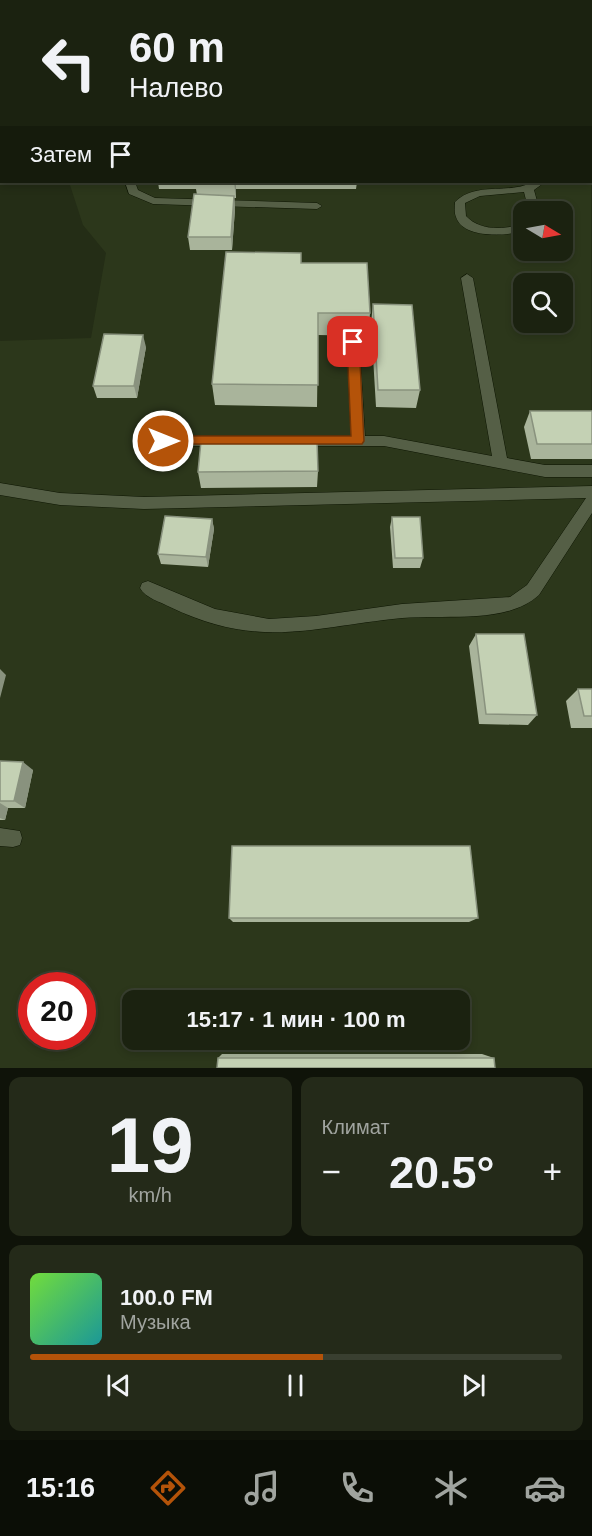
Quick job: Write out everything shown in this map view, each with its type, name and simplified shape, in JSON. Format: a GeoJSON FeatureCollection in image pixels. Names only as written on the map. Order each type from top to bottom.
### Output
{"type":"FeatureCollection","features":[{"type":"Feature","properties":{"kind":"lane"},"geometry":{"type":"LineString","coordinates":[[130,183],[134,192],[153,201],[317,206]]}},
{"type":"Feature","properties":{"kind":"lane"},"geometry":{"type":"LineString","coordinates":[[513,228],[493,230],[471,226],[465,223],[459,208],[460,202],[473,195],[528,188],[538,183]]}},
{"type":"Feature","properties":{"kind":"lane"},"geometry":{"type":"LineString","coordinates":[[528,188],[532,201]]}},
{"type":"Feature","properties":{"kind":"lane"},"geometry":{"type":"LineString","coordinates":[[467,278],[501,464]]}},
{"type":"Feature","properties":{"kind":"lane"},"geometry":{"type":"LineString","coordinates":[[353,342],[358,441]]}},
{"type":"Feature","properties":{"kind":"lane"},"geometry":{"type":"LineString","coordinates":[[142,441],[384,441],[545,471],[592,471]]}},
{"type":"Feature","properties":{"kind":"lane"},"geometry":{"type":"LineString","coordinates":[[0,489],[60,499],[144,503],[592,492]]}},
{"type":"Feature","properties":{"kind":"lane"},"geometry":{"type":"LineString","coordinates":[[148,588],[174,603],[207,615],[258,625],[288,626],[401,611],[511,604],[523,599],[533,590],[592,501]]}},
{"type":"Feature","properties":{"kind":"shaded area"},"geometry":{"type":"Polygon","coordinates":[[[69,183],[591,183],[592,1068],[0,1068],[0,341],[91,338],[106,253],[83,225],[69,183]]]}},
{"type":"Feature","properties":{"kind":"building"},"geometry":{"type":"Polygon","coordinates":[[[194,194],[234,196],[231,237],[188,237],[194,194]]]}},
{"type":"Feature","properties":{"kind":"building"},"geometry":{"type":"Polygon","coordinates":[[[226,252],[301,253],[301,263],[367,263],[370,313],[318,313],[318,385],[212,384],[226,252]]]}},
{"type":"Feature","properties":{"kind":"building"},"geometry":{"type":"Polygon","coordinates":[[[373,304],[412,305],[420,390],[378,390],[373,304]]]}},
{"type":"Feature","properties":{"kind":"building"},"geometry":{"type":"Polygon","coordinates":[[[104,334],[143,335],[134,386],[93,386],[104,334]]]}},
{"type":"Feature","properties":{"kind":"building"},"geometry":{"type":"Polygon","coordinates":[[[530,411],[592,411],[592,444],[537,444],[530,411]]]}},
{"type":"Feature","properties":{"kind":"building"},"geometry":{"type":"Polygon","coordinates":[[[201,441],[317,441],[318,471],[198,472],[201,441]]]}},
{"type":"Feature","properties":{"kind":"building"},"geometry":{"type":"Polygon","coordinates":[[[165,516],[212,519],[206,557],[158,554],[165,516]]]}},
{"type":"Feature","properties":{"kind":"building"},"geometry":{"type":"Polygon","coordinates":[[[392,517],[420,517],[423,558],[395,558],[392,517]]]}},
{"type":"Feature","properties":{"kind":"building"},"geometry":{"type":"Polygon","coordinates":[[[476,634],[524,634],[537,715],[486,714],[476,634]]]}},
{"type":"Feature","properties":{"kind":"building"},"geometry":{"type":"Polygon","coordinates":[[[578,689],[592,689],[592,716],[584,716],[578,689]]]}},
{"type":"Feature","properties":{"kind":"building"},"geometry":{"type":"Polygon","coordinates":[[[0,761],[23,762],[14,801],[0,801],[0,761]]]}},
{"type":"Feature","properties":{"kind":"building"},"geometry":{"type":"Polygon","coordinates":[[[232,846],[470,846],[478,918],[229,918],[232,846]]]}},
{"type":"Feature","properties":{"kind":"building"},"geometry":{"type":"Polygon","coordinates":[[[218,1058],[494,1058],[495,1068],[217,1068],[218,1058]]]}},
{"type":"Feature","properties":{"kind":"route"},"geometry":{"type":"LineString","coordinates":[[163,441],[358,441],[353,342]]}}]}
